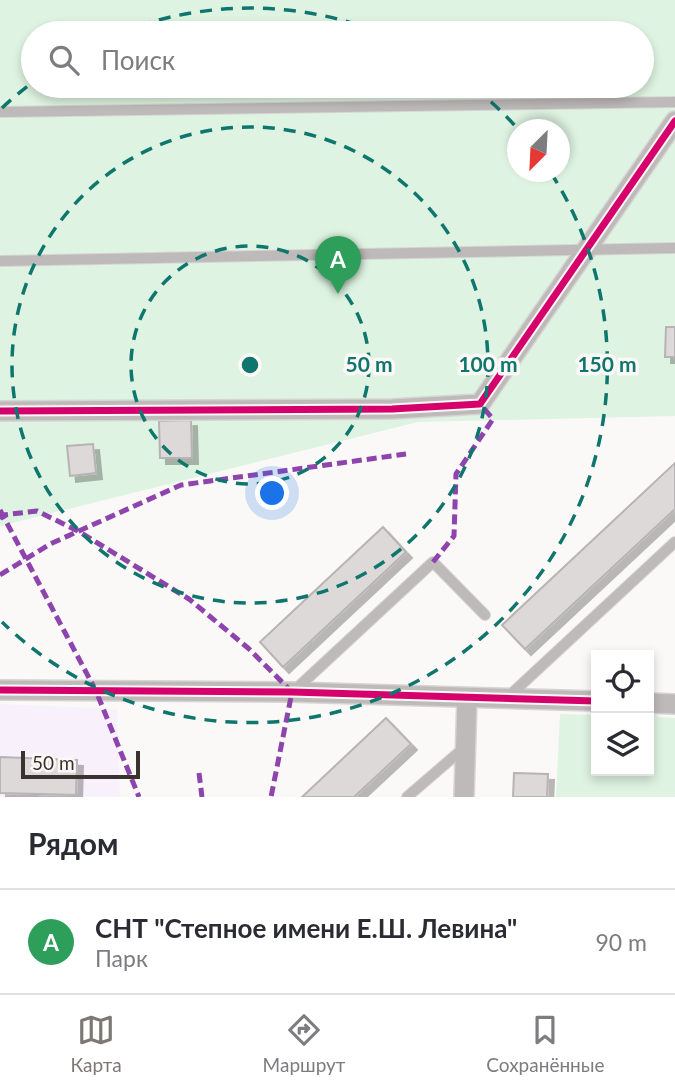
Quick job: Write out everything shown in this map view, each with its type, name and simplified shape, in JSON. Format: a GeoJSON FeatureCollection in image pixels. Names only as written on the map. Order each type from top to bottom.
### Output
{"type":"FeatureCollection","features":[{"type":"Feature","properties":{"kind":"street"},"geometry":{"type":"LineString","coordinates":[[0,411],[392,409],[480,404],[675,121]]}},
{"type":"Feature","properties":{"kind":"street"},"geometry":{"type":"LineString","coordinates":[[0,690],[292,692],[591,701]]}},
{"type":"Feature","properties":{"kind":"street"},"geometry":{"type":"LineString","coordinates":[[464,797],[467,698]]}},
{"type":"Feature","properties":{"kind":"street"},"geometry":{"type":"LineString","coordinates":[[654,703],[675,704]]}},
{"type":"Feature","properties":{"kind":"lane"},"geometry":{"type":"LineString","coordinates":[[0,112],[675,102]]}},
{"type":"Feature","properties":{"kind":"lane"},"geometry":{"type":"LineString","coordinates":[[0,261],[675,248]]}},
{"type":"Feature","properties":{"kind":"lane"},"geometry":{"type":"LineString","coordinates":[[508,698],[675,542]]}},
{"type":"Feature","properties":{"kind":"lane"},"geometry":{"type":"LineString","coordinates":[[292,692],[433,562],[485,615]]}},
{"type":"Feature","properties":{"kind":"lane"},"geometry":{"type":"LineString","coordinates":[[407,797],[466,746]]}},
{"type":"Feature","properties":{"kind":"shaded area"},"geometry":{"type":"Polygon","coordinates":[[[0,704],[117,709],[120,797],[0,797],[0,704]]]}},
{"type":"Feature","properties":{"kind":"green space"},"geometry":{"type":"Polygon","coordinates":[[[0,0],[675,0],[675,416],[418,422],[0,526],[0,0]]]}},
{"type":"Feature","properties":{"kind":"green space"},"geometry":{"type":"Polygon","coordinates":[[[560,714],[591,715],[591,776],[654,776],[654,714],[659,717],[675,718],[675,797],[556,797],[560,714]]]}},
{"type":"Feature","properties":{"kind":"building"},"geometry":{"type":"Polygon","coordinates":[[[666,327],[675,327],[675,357],[665,357],[666,327]]]}},
{"type":"Feature","properties":{"kind":"building"},"geometry":{"type":"Polygon","coordinates":[[[191,420],[192,458],[160,458],[159,421],[191,420]]]}},
{"type":"Feature","properties":{"kind":"building"},"geometry":{"type":"Polygon","coordinates":[[[93,444],[96,473],[70,476],[67,446],[93,444]]]}},
{"type":"Feature","properties":{"kind":"building"},"geometry":{"type":"Polygon","coordinates":[[[675,463],[675,509],[525,649],[502,625],[675,463]]]}},
{"type":"Feature","properties":{"kind":"building"},"geometry":{"type":"Polygon","coordinates":[[[383,527],[406,552],[283,667],[260,642],[383,527]]]}},
{"type":"Feature","properties":{"kind":"building"},"geometry":{"type":"Polygon","coordinates":[[[386,718],[411,744],[354,797],[302,797],[386,718]]]}},
{"type":"Feature","properties":{"kind":"building"},"geometry":{"type":"Polygon","coordinates":[[[0,757],[77,760],[76,795],[0,793],[0,757]]]}},
{"type":"Feature","properties":{"kind":"building"},"geometry":{"type":"Polygon","coordinates":[[[514,773],[548,774],[547,797],[513,797],[514,773]]]}},
{"type":"Feature","properties":{"kind":"marked path"},"geometry":{"type":"LineString","coordinates":[[433,562],[454,536],[456,474],[493,419],[480,404]]}},
{"type":"Feature","properties":{"kind":"marked path"},"geometry":{"type":"LineString","coordinates":[[0,575],[50,544],[181,485],[406,454]]}},
{"type":"Feature","properties":{"kind":"marked path"},"geometry":{"type":"LineString","coordinates":[[0,510],[96,691],[139,797]]}},
{"type":"Feature","properties":{"kind":"marked path"},"geometry":{"type":"LineString","coordinates":[[0,519],[3,515],[37,511],[78,531],[189,599],[248,648],[292,692],[271,797]]}},
{"type":"Feature","properties":{"kind":"marked path"},"geometry":{"type":"LineString","coordinates":[[199,773],[202,797]]}},
{"type":"Feature","properties":{"kind":"cycle path"},"geometry":{"type":"LineString","coordinates":[[0,411],[392,409],[480,404],[675,121]]}},
{"type":"Feature","properties":{"kind":"cycle path"},"geometry":{"type":"LineString","coordinates":[[0,690],[292,692],[591,701]]}},
{"type":"Feature","properties":{"kind":"place","name":"СНТ \"Степное имени Е.Ш. Левина\""},"geometry":{"type":"Point","coordinates":[338,294]}}]}
